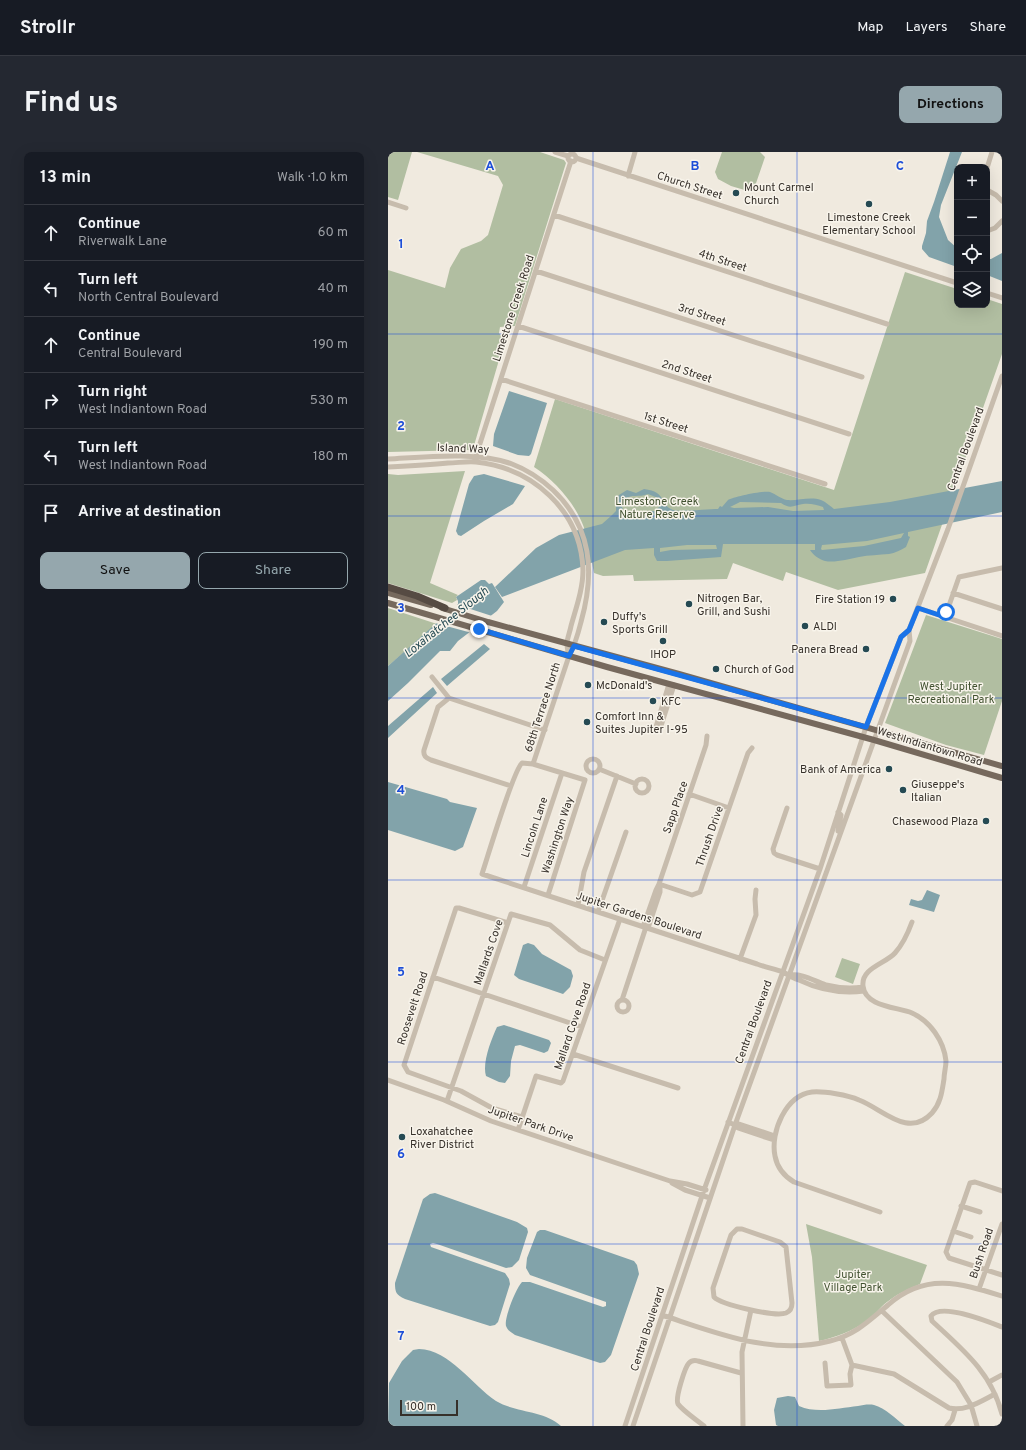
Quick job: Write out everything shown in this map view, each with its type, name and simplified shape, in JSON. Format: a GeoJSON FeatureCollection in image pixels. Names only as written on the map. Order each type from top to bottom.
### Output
{"type":"FeatureCollection","features":[{"type":"Feature","properties":{"kind":"highway"},"geometry":{"type":"LineString","coordinates":[[388,586],[446,608]]}},
{"type":"Feature","properties":{"kind":"main road","name":"West Indiantown Road"},"geometry":{"type":"LineString","coordinates":[[388,593],[446,608],[488,622],[878,730],[1002,766]]}},
{"type":"Feature","properties":{"kind":"main road","name":"West Indiantown Road"},"geometry":{"type":"LineString","coordinates":[[388,603],[671,685],[874,740],[1002,778]]}},
{"type":"Feature","properties":{"kind":"street","name":"Church Street"},"geometry":{"type":"LineString","coordinates":[[555,152],[572,156],[628,176],[954,282]]}},
{"type":"Feature","properties":{"kind":"street"},"geometry":{"type":"LineString","coordinates":[[628,176],[635,152]]}},
{"type":"Feature","properties":{"kind":"street"},"geometry":{"type":"LineString","coordinates":[[988,164],[992,152]]}},
{"type":"Feature","properties":{"kind":"street","name":"Limestone Creek Road"},"geometry":{"type":"LineString","coordinates":[[475,459],[572,156]]}},
{"type":"Feature","properties":{"kind":"street"},"geometry":{"type":"LineString","coordinates":[[990,192],[1002,201]]}},
{"type":"Feature","properties":{"kind":"street"},"geometry":{"type":"LineString","coordinates":[[388,202],[406,208]]}},
{"type":"Feature","properties":{"kind":"street","name":"4th Street"},"geometry":{"type":"LineString","coordinates":[[554,215],[887,324]]}},
{"type":"Feature","properties":{"kind":"street"},"geometry":{"type":"LineString","coordinates":[[990,230],[1002,222]]}},
{"type":"Feature","properties":{"kind":"street","name":"3rd Street"},"geometry":{"type":"LineString","coordinates":[[536,270],[862,377]]}},
{"type":"Feature","properties":{"kind":"street"},"geometry":{"type":"LineString","coordinates":[[990,294],[1002,298]]}},
{"type":"Feature","properties":{"kind":"street","name":"2nd Street"},"geometry":{"type":"LineString","coordinates":[[518,326],[849,434]]}},
{"type":"Feature","properties":{"kind":"street","name":"Central Boulevard"},"geometry":{"type":"LineString","coordinates":[[625,1426],[704,1190],[820,869],[866,727],[901,637],[909,630],[918,608],[948,529],[1002,376]]}},
{"type":"Feature","properties":{"kind":"street","name":"1st Street"},"geometry":{"type":"LineString","coordinates":[[501,378],[825,484]]}},
{"type":"Feature","properties":{"kind":"street","name":"Island Way"},"geometry":{"type":"LineString","coordinates":[[388,459],[475,459],[512,464],[542,480],[561,498],[579,524],[585,542],[590,568],[587,597],[574,646]]}},
{"type":"Feature","properties":{"kind":"street","name":"Island Way"},"geometry":{"type":"LineString","coordinates":[[388,467],[475,459],[519,474],[538,485],[556,502],[566,515],[572,527],[579,546],[583,570],[580,595],[567,643]]}},
{"type":"Feature","properties":{"kind":"street"},"geometry":{"type":"LineString","coordinates":[[945,617],[959,577],[1002,568]]}},
{"type":"Feature","properties":{"kind":"street"},"geometry":{"type":"LineString","coordinates":[[953,593],[1002,609]]}},
{"type":"Feature","properties":{"kind":"street"},"geometry":{"type":"LineString","coordinates":[[918,608],[1002,636]]}},
{"type":"Feature","properties":{"kind":"street","name":"Central Boulevard"},"geometry":{"type":"LineString","coordinates":[[633,1426],[735,1125],[910,641],[909,630]]}},
{"type":"Feature","properties":{"kind":"street"},"geometry":{"type":"LineString","coordinates":[[567,643],[569,656]]}},
{"type":"Feature","properties":{"kind":"street","name":"68th Terrace North"},"geometry":{"type":"LineString","coordinates":[[534,764],[569,656],[574,646]]}},
{"type":"Feature","properties":{"kind":"street"},"geometry":{"type":"LineString","coordinates":[[432,677],[449,698],[545,730]]}},
{"type":"Feature","properties":{"kind":"street"},"geometry":{"type":"LineString","coordinates":[[671,685],[658,728],[665,696],[671,685]]}},
{"type":"Feature","properties":{"kind":"street"},"geometry":{"type":"LineString","coordinates":[[449,698],[438,707],[423,754],[426,758],[511,786],[519,766],[522,763],[534,764],[562,773]]}},
{"type":"Feature","properties":{"kind":"street","name":"Sapp Place"},"geometry":{"type":"LineString","coordinates":[[622,1000],[646,927],[660,892],[660,884],[706,744],[707,736]]}},
{"type":"Feature","properties":{"kind":"street","name":"Thrush Drive"},"geometry":{"type":"LineString","coordinates":[[660,884],[692,895],[700,892],[748,753],[752,748]]}},
{"type":"Feature","properties":{"kind":"street"},"geometry":{"type":"LineString","coordinates":[[599,769],[636,784]]}},
{"type":"Feature","properties":{"kind":"street","name":"Washington Way"},"geometry":{"type":"LineString","coordinates":[[548,895],[585,780],[562,773]]}},
{"type":"Feature","properties":{"kind":"street","name":"Lincoln Lane"},"geometry":{"type":"LineString","coordinates":[[524,888],[562,773]]}},
{"type":"Feature","properties":{"kind":"street"},"geometry":{"type":"LineString","coordinates":[[578,905],[584,872],[617,776]]}},
{"type":"Feature","properties":{"kind":"street","name":"Jupiter Gardens Boulevard"},"geometry":{"type":"LineString","coordinates":[[511,786],[482,874],[782,972],[799,981],[831,991],[848,993],[863,989]]}},
{"type":"Feature","properties":{"kind":"street"},"geometry":{"type":"LineString","coordinates":[[689,794],[729,808]]}},
{"type":"Feature","properties":{"kind":"street"},"geometry":{"type":"LineString","coordinates":[[787,808],[773,849],[774,853],[820,869]]}},
{"type":"Feature","properties":{"kind":"street"},"geometry":{"type":"LineString","coordinates":[[835,848],[841,815],[838,812]]}},
{"type":"Feature","properties":{"kind":"street"},"geometry":{"type":"LineString","coordinates":[[598,912],[626,832]]}},
{"type":"Feature","properties":{"kind":"street"},"geometry":{"type":"LineString","coordinates":[[815,880],[823,882]]}},
{"type":"Feature","properties":{"kind":"street"},"geometry":{"type":"LineString","coordinates":[[740,959],[756,915],[756,890]]}},
{"type":"Feature","properties":{"kind":"street","name":"Roosevelt Road"},"geometry":{"type":"LineString","coordinates":[[508,923],[456,908],[404,1065],[408,1072],[450,1087],[492,1108],[522,1117]]}},
{"type":"Feature","properties":{"kind":"street","name":"Mallards Cove"},"geometry":{"type":"LineString","coordinates":[[446,1100],[450,1087],[455,1081],[456,1074],[511,914],[550,925],[580,950],[605,960]]}},
{"type":"Feature","properties":{"kind":"street","name":"Mallard Cove Road"},"geometry":{"type":"LineString","coordinates":[[518,1130],[536,1076],[561,1083],[563,1081],[620,919]]}},
{"type":"Feature","properties":{"kind":"street"},"geometry":{"type":"LineString","coordinates":[[880,1212],[794,1182],[784,1175],[777,1164],[774,1150],[774,1138],[782,1116],[788,1106],[796,1098],[812,1092],[823,1092],[852,1097],[865,1102],[898,1121],[915,1122],[925,1118],[934,1111],[939,1102],[945,1067],[945,1056],[936,1034],[916,1015],[881,1005],[868,997],[863,989],[863,981],[867,973],[886,961],[899,948],[912,922]]}},
{"type":"Feature","properties":{"kind":"street"},"geometry":{"type":"LineString","coordinates":[[433,977],[582,1027]]}},
{"type":"Feature","properties":{"kind":"street"},"geometry":{"type":"LineString","coordinates":[[573,1054],[678,1088]]}},
{"type":"Feature","properties":{"kind":"street","name":"Jupiter Park Drive"},"geometry":{"type":"LineString","coordinates":[[388,1080],[446,1100],[491,1121],[670,1181],[687,1184],[712,1192]]}},
{"type":"Feature","properties":{"kind":"street"},"geometry":{"type":"LineString","coordinates":[[728,1122],[738,1128],[774,1138]]}},
{"type":"Feature","properties":{"kind":"street","name":"Jupiter Park Drive"},"geometry":{"type":"LineString","coordinates":[[670,1181],[685,1190],[710,1198]]}},
{"type":"Feature","properties":{"kind":"street"},"geometry":{"type":"LineString","coordinates":[[1002,1191],[972,1182],[968,1186],[946,1252],[946,1255],[949,1258],[1002,1275]]}},
{"type":"Feature","properties":{"kind":"street"},"geometry":{"type":"LineString","coordinates":[[961,1206],[980,1212]]}},
{"type":"Feature","properties":{"kind":"street","name":"Bush Road"},"geometry":{"type":"LineString","coordinates":[[979,1289],[1002,1224]]}},
{"type":"Feature","properties":{"kind":"street"},"geometry":{"type":"LineString","coordinates":[[737,1229],[742,1229],[780,1242],[786,1248],[792,1303],[791,1309],[784,1314],[751,1310],[719,1300],[713,1294],[713,1288],[731,1235],[737,1229]]}},
{"type":"Feature","properties":{"kind":"street"},"geometry":{"type":"LineString","coordinates":[[953,1231],[971,1237]]}},
{"type":"Feature","properties":{"kind":"street"},"geometry":{"type":"LineString","coordinates":[[662,1315],[743,1341],[796,1345],[820,1343],[842,1338],[861,1328],[893,1301],[905,1293],[930,1284],[950,1283],[967,1285],[1002,1296]]}},
{"type":"Feature","properties":{"kind":"street"},"geometry":{"type":"LineString","coordinates":[[743,1426],[741,1373],[742,1352],[743,1341],[751,1310]]}},
{"type":"Feature","properties":{"kind":"street"},"geometry":{"type":"LineString","coordinates":[[882,1311],[949,1374],[963,1390],[971,1405],[977,1426]]}},
{"type":"Feature","properties":{"kind":"street"},"geometry":{"type":"LineString","coordinates":[[1002,1327],[957,1312],[935,1313],[931,1316],[932,1321],[977,1365],[996,1394],[1002,1414]]}},
{"type":"Feature","properties":{"kind":"street"},"geometry":{"type":"LineString","coordinates":[[825,1363],[827,1386],[851,1385],[850,1374],[852,1366],[842,1338]]}},
{"type":"Feature","properties":{"kind":"street"},"geometry":{"type":"LineString","coordinates":[[704,1426],[680,1406],[677,1401],[677,1395],[688,1364],[692,1361],[698,1361],[741,1373]]}},
{"type":"Feature","properties":{"kind":"street"},"geometry":{"type":"LineString","coordinates":[[852,1366],[894,1374],[942,1404],[955,1410],[963,1409],[996,1394]]}},
{"type":"Feature","properties":{"kind":"street"},"geometry":{"type":"LineString","coordinates":[[989,1382],[1002,1375]]}},
{"type":"Feature","properties":{"kind":"street"},"geometry":{"type":"LineString","coordinates":[[947,1426],[952,1420],[955,1410]]}},
{"type":"Feature","properties":{"kind":"green space"},"geometry":{"type":"Polygon","coordinates":[[[388,152],[412,152],[398,200],[388,197],[388,152]]]}},
{"type":"Feature","properties":{"kind":"green space"},"geometry":{"type":"Polygon","coordinates":[[[417,152],[540,152],[564,160],[566,163],[515,326],[500,327],[499,333],[505,341],[503,355],[499,360],[473,449],[471,450],[388,452],[388,270],[445,288],[450,268],[461,249],[481,241],[488,235],[503,185],[498,176],[417,152]]]}},
{"type":"Feature","properties":{"kind":"green space"},"geometry":{"type":"Polygon","coordinates":[[[722,152],[760,152],[765,157],[754,189],[748,191],[731,186],[718,179],[715,172],[722,152]]]}},
{"type":"Feature","properties":{"kind":"green space","name":"Limestone Creek Nature Reserve"},"geometry":{"type":"Polygon","coordinates":[[[905,272],[954,288],[954,308],[990,308],[990,300],[1002,304],[1002,354],[925,573],[838,590],[786,572],[783,581],[733,563],[727,579],[634,581],[633,575],[603,576],[594,573],[590,549],[583,525],[569,500],[549,478],[534,467],[555,399],[834,490],[905,272]]]}},
{"type":"Feature","properties":{"kind":"green space"},"geometry":{"type":"Polygon","coordinates":[[[465,471],[430,583],[458,595],[456,597],[457,600],[452,603],[388,583],[388,474],[398,475],[465,471]]]}},
{"type":"Feature","properties":{"kind":"green space"},"geometry":{"type":"Polygon","coordinates":[[[388,608],[437,624],[388,666],[388,608]]]}},
{"type":"Feature","properties":{"kind":"green space","name":"West Jupiter Recreational Park"},"geometry":{"type":"Polygon","coordinates":[[[926,615],[1002,639],[1002,701],[984,755],[946,745],[885,723],[926,615]]]}},
{"type":"Feature","properties":{"kind":"green space"},"geometry":{"type":"Polygon","coordinates":[[[842,958],[860,964],[853,984],[835,977],[842,958]]]}},
{"type":"Feature","properties":{"kind":"green space","name":"Jupiter Village Park"},"geometry":{"type":"Polygon","coordinates":[[[806,1224],[927,1265],[920,1284],[891,1299],[870,1319],[856,1328],[838,1336],[819,1341],[812,1257],[806,1224]]]}},
{"type":"Feature","properties":{"kind":"water"},"geometry":{"type":"Polygon","coordinates":[[[950,152],[962,152],[957,164],[954,164],[954,172],[941,205],[939,217],[948,240],[954,245],[954,266],[929,257],[922,249],[927,221],[950,152]]]}},
{"type":"Feature","properties":{"kind":"water"},"geometry":{"type":"Polygon","coordinates":[[[1002,253],[1002,281],[990,276],[991,259],[1002,253]]]}},
{"type":"Feature","properties":{"kind":"water"},"geometry":{"type":"Polygon","coordinates":[[[509,391],[547,403],[531,454],[529,456],[518,455],[493,446],[494,434],[509,391]]]}},
{"type":"Feature","properties":{"kind":"water"},"geometry":{"type":"Polygon","coordinates":[[[484,474],[525,486],[513,504],[461,536],[458,535],[456,531],[469,484],[474,476],[484,474]]]}},
{"type":"Feature","properties":{"kind":"water"},"geometry":{"type":"Polygon","coordinates":[[[1002,481],[1002,512],[908,532],[908,536],[910,537],[906,547],[891,554],[866,556],[833,562],[825,561],[811,552],[810,550],[815,550],[815,544],[723,544],[721,557],[657,561],[654,555],[654,548],[625,550],[502,597],[495,587],[536,548],[559,535],[602,524],[616,511],[616,501],[619,495],[627,490],[636,493],[644,489],[657,493],[668,507],[676,511],[718,509],[728,500],[762,492],[770,492],[787,500],[817,499],[825,502],[834,509],[890,502],[1002,481]],[[648,494],[629,497],[623,500],[622,507],[624,513],[631,515],[646,511],[655,511],[661,503],[658,498],[648,494]],[[740,502],[730,507],[768,507],[793,511],[824,510],[823,507],[816,505],[803,504],[790,507],[781,503],[740,502]],[[904,533],[867,541],[822,545],[821,549],[864,546],[901,538],[904,533]],[[687,545],[660,548],[660,552],[671,550],[717,549],[716,545],[687,545]]]}},
{"type":"Feature","properties":{"kind":"water","name":"Loxahatchee Slough"},"geometry":{"type":"Polygon","coordinates":[[[481,580],[485,580],[489,584],[492,583],[504,602],[497,611],[458,641],[450,651],[440,651],[388,701],[388,666],[458,604],[456,597],[481,580]]]}},
{"type":"Feature","properties":{"kind":"water"},"geometry":{"type":"Polygon","coordinates":[[[484,644],[490,649],[447,686],[441,679],[484,644]]]}},
{"type":"Feature","properties":{"kind":"water"},"geometry":{"type":"Polygon","coordinates":[[[433,687],[437,693],[388,738],[388,726],[433,687]]]}},
{"type":"Feature","properties":{"kind":"water"},"geometry":{"type":"Polygon","coordinates":[[[388,782],[447,799],[450,802],[477,808],[463,847],[455,851],[388,830],[388,782]]]}},
{"type":"Feature","properties":{"kind":"water"},"geometry":{"type":"Polygon","coordinates":[[[927,890],[940,895],[934,912],[909,905],[911,899],[918,901],[922,900],[927,890]]]}},
{"type":"Feature","properties":{"kind":"water"},"geometry":{"type":"Polygon","coordinates":[[[528,943],[534,945],[542,954],[571,970],[573,976],[570,987],[563,994],[519,979],[514,975],[523,945],[528,943]]]}},
{"type":"Feature","properties":{"kind":"water"},"geometry":{"type":"Polygon","coordinates":[[[504,1025],[549,1040],[551,1043],[548,1051],[544,1053],[520,1045],[515,1046],[511,1061],[510,1076],[505,1083],[486,1076],[485,1071],[488,1052],[497,1027],[504,1025]]]}},
{"type":"Feature","properties":{"kind":"water"},"geometry":{"type":"Polygon","coordinates":[[[435,1193],[517,1222],[527,1228],[528,1232],[519,1260],[512,1267],[506,1268],[437,1244],[430,1244],[431,1247],[505,1273],[510,1284],[498,1322],[495,1325],[490,1326],[405,1299],[397,1293],[395,1289],[395,1283],[423,1199],[430,1194],[435,1193]]]}},
{"type":"Feature","properties":{"kind":"water"},"geometry":{"type":"Polygon","coordinates":[[[540,1230],[545,1230],[634,1261],[637,1265],[639,1274],[611,1355],[605,1362],[600,1363],[515,1335],[506,1326],[511,1303],[522,1282],[530,1282],[603,1307],[606,1306],[606,1302],[530,1275],[526,1268],[527,1258],[537,1232],[540,1230]]]}},
{"type":"Feature","properties":{"kind":"water"},"geometry":{"type":"Polygon","coordinates":[[[419,1349],[441,1355],[460,1369],[496,1401],[512,1408],[546,1417],[561,1426],[388,1426],[389,1383],[402,1361],[413,1350],[419,1349]]]}},
{"type":"Feature","properties":{"kind":"water"},"geometry":{"type":"Polygon","coordinates":[[[788,1396],[795,1397],[799,1406],[813,1410],[828,1410],[866,1405],[878,1406],[905,1426],[778,1426],[776,1425],[774,1410],[777,1398],[788,1396]]]}},
{"type":"Feature","properties":{"kind":"pier"},"geometry":{"type":"Polygon","coordinates":[[[455,604],[492,616],[472,633],[435,623],[455,604]]]}},
{"type":"Feature","properties":{"kind":"place","name":"Mount Carmel Church"},"geometry":{"type":"Point","coordinates":[736,193]}},
{"type":"Feature","properties":{"kind":"place","name":"Limestone Creek Elementary School"},"geometry":{"type":"Point","coordinates":[869,204]}},
{"type":"Feature","properties":{"kind":"place","name":"Fire Station 19"},"geometry":{"type":"Point","coordinates":[893,599]}},
{"type":"Feature","properties":{"kind":"place","name":"Nitrogen Bar, Grill, and Sushi"},"geometry":{"type":"Point","coordinates":[689,604]}},
{"type":"Feature","properties":{"kind":"place","name":"Duffy's Sports Grill"},"geometry":{"type":"Point","coordinates":[604,622]}},
{"type":"Feature","properties":{"kind":"place","name":"ALDI"},"geometry":{"type":"Point","coordinates":[805,626]}},
{"type":"Feature","properties":{"kind":"place","name":"IHOP"},"geometry":{"type":"Point","coordinates":[663,641]}},
{"type":"Feature","properties":{"kind":"place","name":"Panera Bread"},"geometry":{"type":"Point","coordinates":[866,649]}},
{"type":"Feature","properties":{"kind":"place","name":"Church of God"},"geometry":{"type":"Point","coordinates":[716,669]}},
{"type":"Feature","properties":{"kind":"place","name":"McDonald's"},"geometry":{"type":"Point","coordinates":[588,685]}},
{"type":"Feature","properties":{"kind":"place","name":"KFC"},"geometry":{"type":"Point","coordinates":[653,701]}},
{"type":"Feature","properties":{"kind":"place","name":"Comfort Inn & Suites Jupiter I-95"},"geometry":{"type":"Point","coordinates":[587,722]}},
{"type":"Feature","properties":{"kind":"place","name":"Bank of America"},"geometry":{"type":"Point","coordinates":[889,769]}},
{"type":"Feature","properties":{"kind":"place","name":"Giuseppe's Italian"},"geometry":{"type":"Point","coordinates":[903,790]}},
{"type":"Feature","properties":{"kind":"place","name":"Chasewood Plaza"},"geometry":{"type":"Point","coordinates":[986,821]}},
{"type":"Feature","properties":{"kind":"place","name":"Loxahatchee River District"},"geometry":{"type":"Point","coordinates":[402,1137]}},
{"type":"Feature","properties":{"kind":"route"},"geometry":{"type":"LineString","coordinates":[[479,629],[569,656],[574,646],[866,727],[901,637],[909,630],[918,608],[945,617],[946,612]]}}]}
